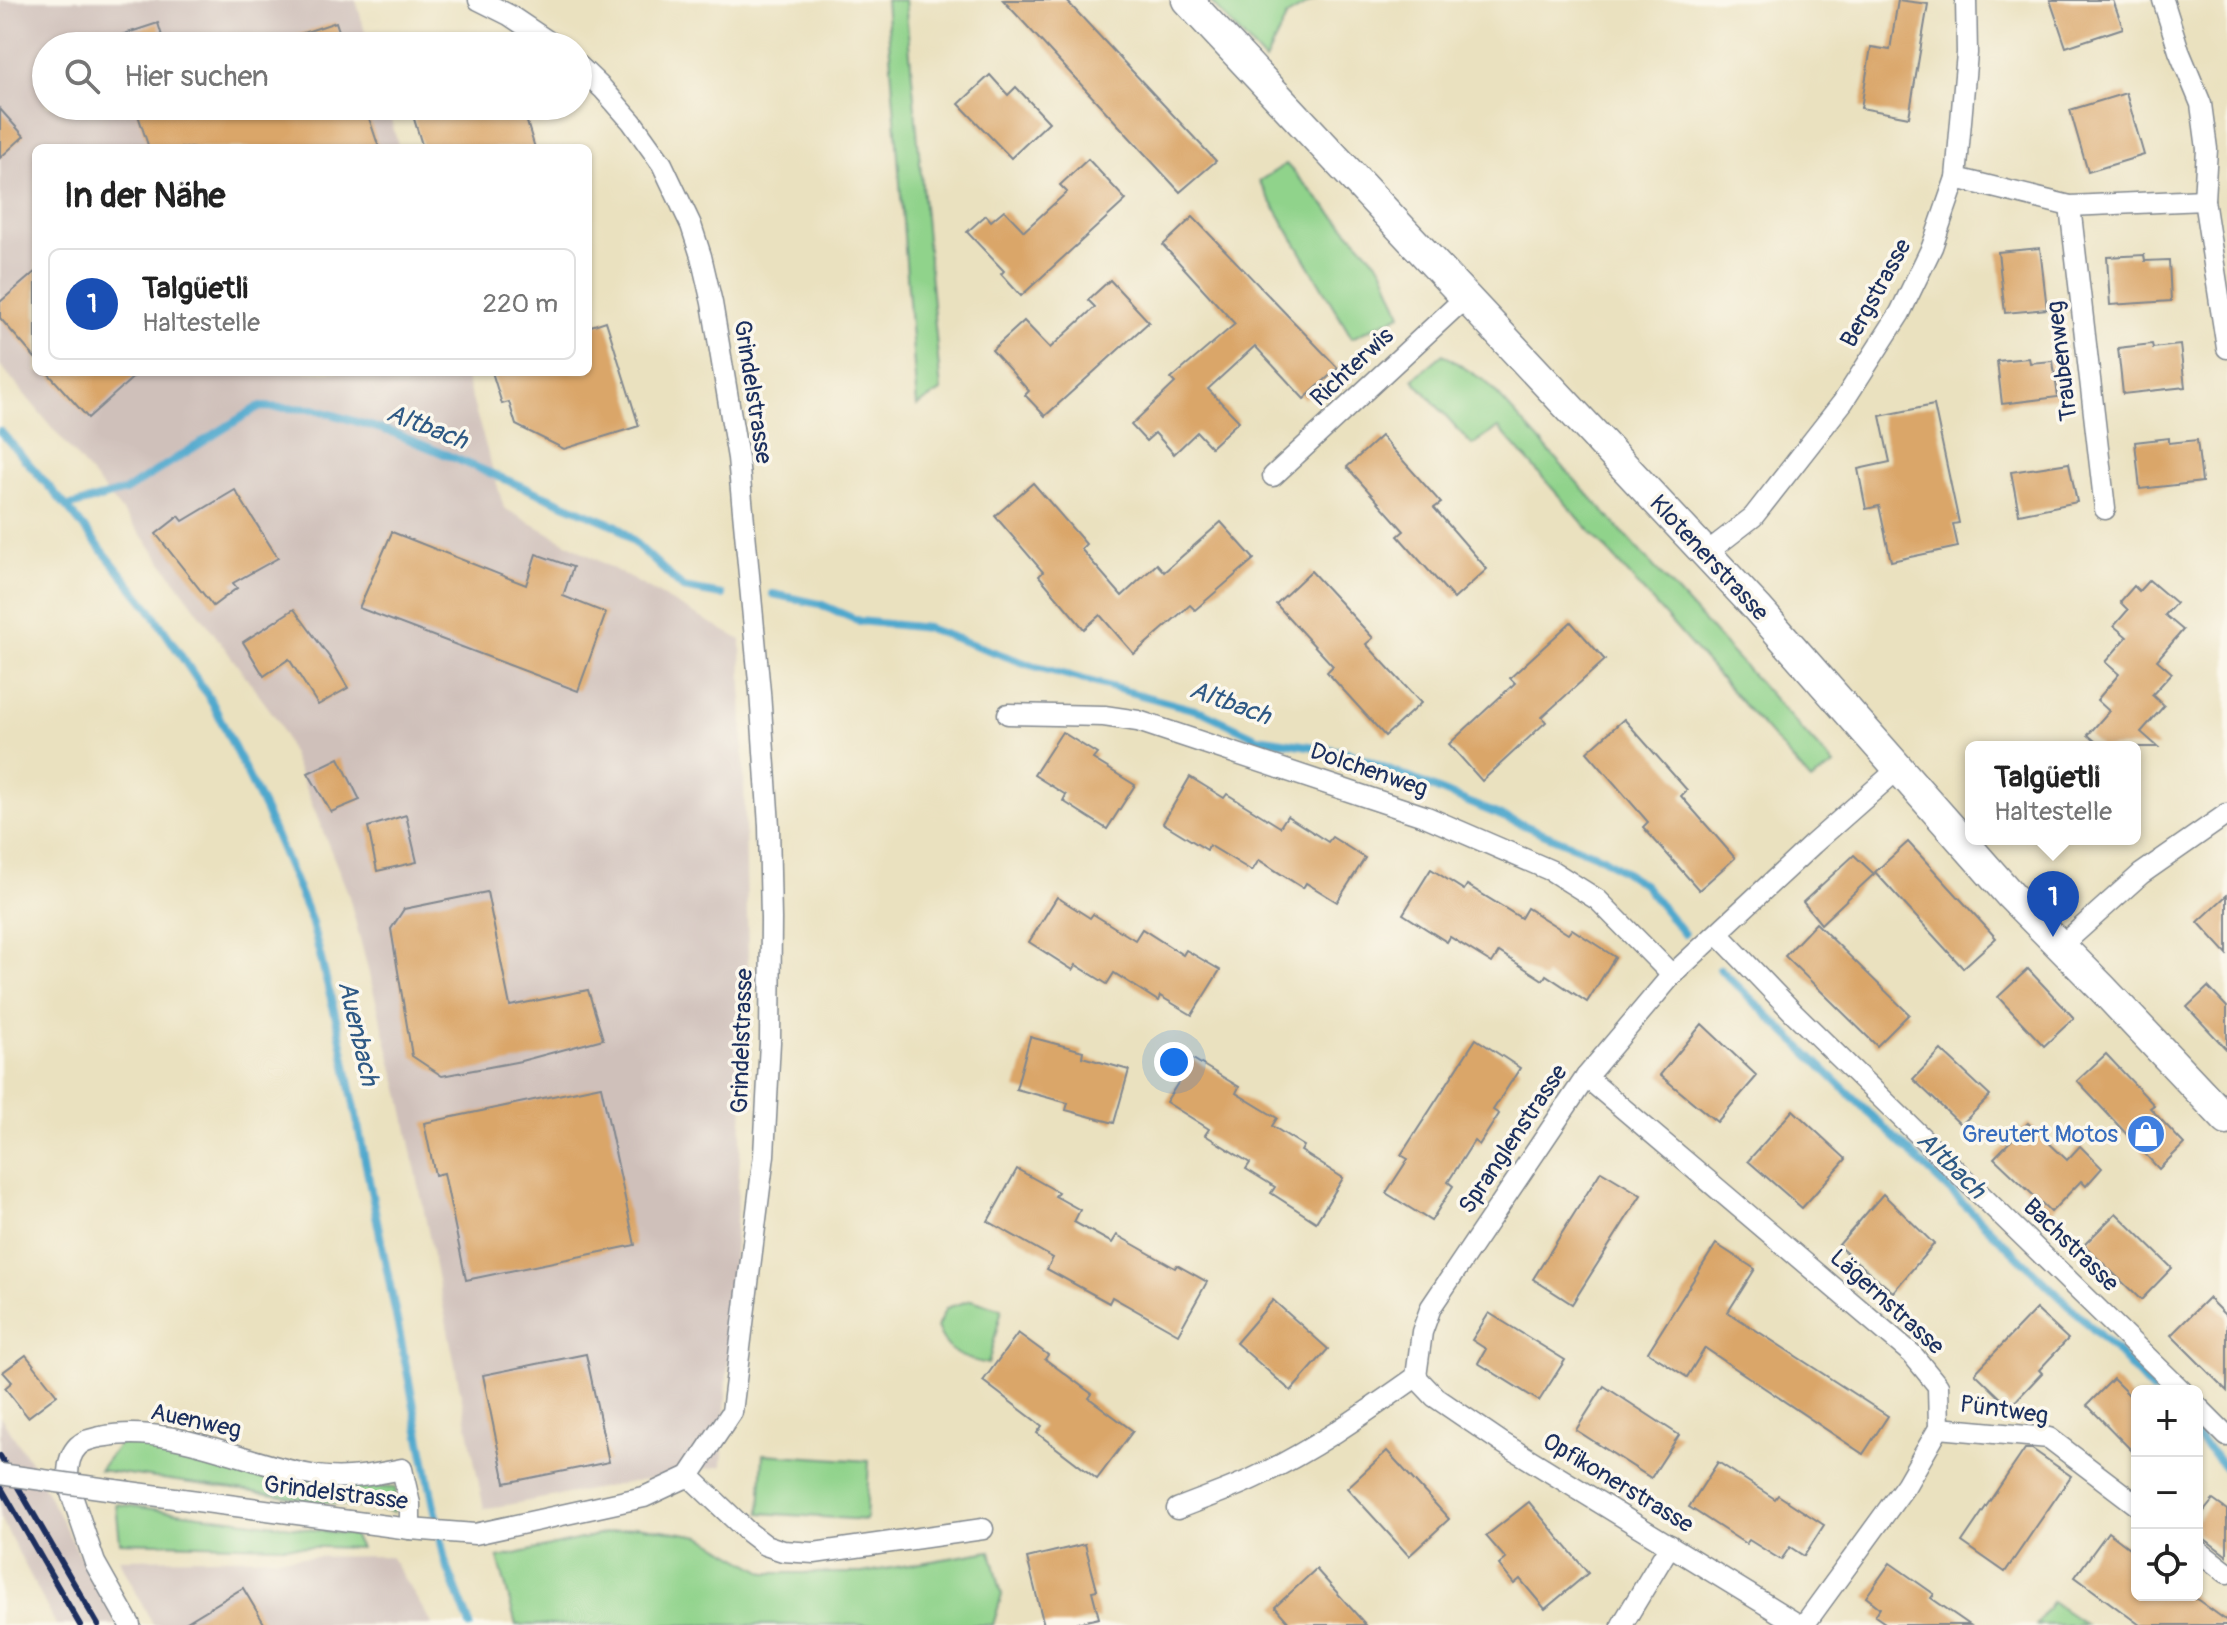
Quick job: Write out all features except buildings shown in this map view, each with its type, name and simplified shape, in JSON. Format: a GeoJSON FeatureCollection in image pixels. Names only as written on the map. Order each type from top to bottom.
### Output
{"type":"FeatureCollection","features":[{"type":"Feature","properties":{"kind":"main road","name":"Klotenerstrasse"},"geometry":{"type":"LineString","coordinates":[[1187,0],[1767,619],[1965,844]]}},
{"type":"Feature","properties":{"kind":"main road","name":"Klotenerstrasse"},"geometry":{"type":"LineString","coordinates":[[1966,845],[2227,1120]]}},
{"type":"Feature","properties":{"kind":"street"},"geometry":{"type":"LineString","coordinates":[[479,0],[534,32]]}},
{"type":"Feature","properties":{"kind":"street","name":"Bergstrasse"},"geometry":{"type":"LineString","coordinates":[[1705,554],[1753,517],[1843,402],[1906,300],[1932,247],[1956,178],[1967,53],[1966,0]]}},
{"type":"Feature","properties":{"kind":"street"},"geometry":{"type":"LineString","coordinates":[[2163,0],[2179,51],[2201,104],[2207,149],[2204,200],[2227,348]]}},
{"type":"Feature","properties":{"kind":"street","name":"Grindelstrasse"},"geometry":{"type":"LineString","coordinates":[[0,1474],[419,1530],[475,1534],[644,1497],[689,1476],[732,1412],[764,1155],[770,1042],[771,919],[769,826],[760,692],[738,458],[701,256],[685,212],[662,164],[632,122],[592,78]]}},
{"type":"Feature","properties":{"kind":"street"},"geometry":{"type":"LineString","coordinates":[[1956,178],[2070,206],[2204,200]]}},
{"type":"Feature","properties":{"kind":"street","name":"Traubenweg"},"geometry":{"type":"LineString","coordinates":[[2070,206],[2105,509]]}},
{"type":"Feature","properties":{"kind":"street","name":"Richterwis"},"geometry":{"type":"LineString","coordinates":[[1273,476],[1467,296]]}},
{"type":"Feature","properties":{"kind":"street","name":"Dolchenweg"},"geometry":{"type":"LineString","coordinates":[[1008,714],[1104,716],[1138,721],[1427,817],[1578,885],[1611,911],[1672,975]]}},
{"type":"Feature","properties":{"kind":"street","name":"Spranglenstrasse"},"geometry":{"type":"LineString","coordinates":[[1416,1377],[1422,1332],[1431,1307],[1586,1077],[1672,975],[1898,769]]}},
{"type":"Feature","properties":{"kind":"street"},"geometry":{"type":"LineString","coordinates":[[2061,946],[2141,874],[2227,814]]}},
{"type":"Feature","properties":{"kind":"street","name":"Bachstrasse"},"geometry":{"type":"LineString","coordinates":[[1718,934],[1792,1011],[2176,1385]]}},
{"type":"Feature","properties":{"kind":"street","name":"Lägernstrasse"},"geometry":{"type":"LineString","coordinates":[[1586,1077],[1912,1354],[1938,1386],[1939,1428]]}},
{"type":"Feature","properties":{"kind":"street"},"geometry":{"type":"LineString","coordinates":[[1177,1509],[1299,1456],[1416,1377]]}},
{"type":"Feature","properties":{"kind":"street","name":"Opfikonerstrasse"},"geometry":{"type":"LineString","coordinates":[[1416,1377],[1435,1397],[1490,1435],[1801,1625]]}},
{"type":"Feature","properties":{"kind":"street"},"geometry":{"type":"LineString","coordinates":[[2203,1412],[2227,1436]]}},
{"type":"Feature","properties":{"kind":"street"},"geometry":{"type":"LineString","coordinates":[[1801,1625],[1906,1485],[1939,1428]]}},
{"type":"Feature","properties":{"kind":"street","name":"Püntweg"},"geometry":{"type":"LineString","coordinates":[[1939,1428],[2049,1438],[2131,1500]]}},
{"type":"Feature","properties":{"kind":"street","name":"Auenweg"},"geometry":{"type":"LineString","coordinates":[[130,1625],[95,1563],[69,1487],[70,1459],[84,1441],[121,1434],[156,1435],[296,1472],[331,1478],[402,1469],[419,1530]]}},
{"type":"Feature","properties":{"kind":"street"},"geometry":{"type":"LineString","coordinates":[[689,1476],[748,1532],[765,1545],[783,1551],[814,1553],[983,1529]]}},
{"type":"Feature","properties":{"kind":"street"},"geometry":{"type":"LineString","coordinates":[[1622,1625],[1670,1545]]}},
{"type":"Feature","properties":{"kind":"street"},"geometry":{"type":"LineString","coordinates":[[2203,1555],[2227,1573]]}},
{"type":"Feature","properties":{"kind":"shaded area"},"geometry":{"type":"Polygon","coordinates":[[[0,0],[356,0],[365,32],[32,32],[32,120],[391,120],[398,144],[32,144],[32,376],[465,376],[504,508],[741,640],[749,1002],[722,1466],[484,1509],[401,1097],[348,893],[278,721],[145,539],[0,365],[0,0]]]}},
{"type":"Feature","properties":{"kind":"shaded area"},"geometry":{"type":"Polygon","coordinates":[[[0,1416],[30,1461],[117,1625],[56,1625],[0,1517],[0,1416]]]}},
{"type":"Feature","properties":{"kind":"shaded area"},"geometry":{"type":"Polygon","coordinates":[[[390,1556],[433,1625],[153,1625],[119,1559],[390,1556]]]}},
{"type":"Feature","properties":{"kind":"green space"},"geometry":{"type":"Polygon","coordinates":[[[886,0],[905,0],[941,391],[917,406],[886,0]]]}},
{"type":"Feature","properties":{"kind":"green space"},"geometry":{"type":"Polygon","coordinates":[[[1209,0],[1314,0],[1287,16],[1265,61],[1209,0]]]}},
{"type":"Feature","properties":{"kind":"green space"},"geometry":{"type":"Polygon","coordinates":[[[1286,164],[1382,267],[1401,314],[1352,338],[1259,181],[1286,164]]]}},
{"type":"Feature","properties":{"kind":"green space"},"geometry":{"type":"Polygon","coordinates":[[[1443,354],[1486,382],[1834,765],[1811,781],[1499,428],[1472,445],[1413,379],[1443,354]]]}},
{"type":"Feature","properties":{"kind":"green space"},"geometry":{"type":"Polygon","coordinates":[[[971,1300],[1002,1309],[988,1364],[956,1354],[946,1344],[937,1327],[946,1308],[971,1300]]]}},
{"type":"Feature","properties":{"kind":"green space"},"geometry":{"type":"Polygon","coordinates":[[[120,1443],[176,1446],[339,1486],[396,1488],[394,1512],[99,1470],[120,1443]]]}},
{"type":"Feature","properties":{"kind":"green space"},"geometry":{"type":"Polygon","coordinates":[[[763,1454],[869,1461],[866,1520],[760,1513],[763,1454]]]}},
{"type":"Feature","properties":{"kind":"green space"},"geometry":{"type":"Polygon","coordinates":[[[116,1504],[353,1535],[360,1548],[120,1542],[116,1504]]]}},
{"type":"Feature","properties":{"kind":"green space"},"geometry":{"type":"Polygon","coordinates":[[[637,1526],[701,1536],[766,1573],[862,1573],[991,1551],[1002,1595],[993,1625],[516,1625],[498,1558],[637,1526]]]}},
{"type":"Feature","properties":{"kind":"green space"},"geometry":{"type":"Polygon","coordinates":[[[2052,1602],[2086,1625],[2036,1625],[2052,1602]]]}},
{"type":"Feature","properties":{"kind":"waterway","name":"Altbach"},"geometry":{"type":"LineString","coordinates":[[67,507],[125,491],[258,407],[314,409],[394,433],[617,526],[683,588],[722,595]]}},
{"type":"Feature","properties":{"kind":"waterway","name":"Auenbach"},"geometry":{"type":"LineString","coordinates":[[0,431],[149,608],[212,702],[265,811],[311,920],[339,1030],[445,1561],[470,1625]]}},
{"type":"Feature","properties":{"kind":"waterway","name":"Altbach"},"geometry":{"type":"LineString","coordinates":[[773,594],[820,604],[859,621],[927,628],[1030,665],[1203,712],[1258,738],[1347,752],[1603,858],[1644,885],[1684,934]]}},
{"type":"Feature","properties":{"kind":"waterway","name":"Altbach"},"geometry":{"type":"LineString","coordinates":[[1720,969],[2114,1349],[2147,1385]]}},
{"type":"Feature","properties":{"kind":"waterway","name":"Altbach"},"geometry":{"type":"LineString","coordinates":[[2203,1443],[2227,1469]]}},
{"type":"Feature","properties":{"kind":"railway"},"geometry":{"type":"LineString","coordinates":[[0,1456],[98,1625]]}},
{"type":"Feature","properties":{"kind":"railway"},"geometry":{"type":"LineString","coordinates":[[0,1486],[80,1625]]}},
{"type":"Feature","properties":{"kind":"place","name":"Talgüetli"},"geometry":{"type":"Point","coordinates":[2053,937]}},
{"type":"Feature","properties":{"kind":"place","name":"Greutert Motos"},"geometry":{"type":"Point","coordinates":[2146,1134]}}]}
